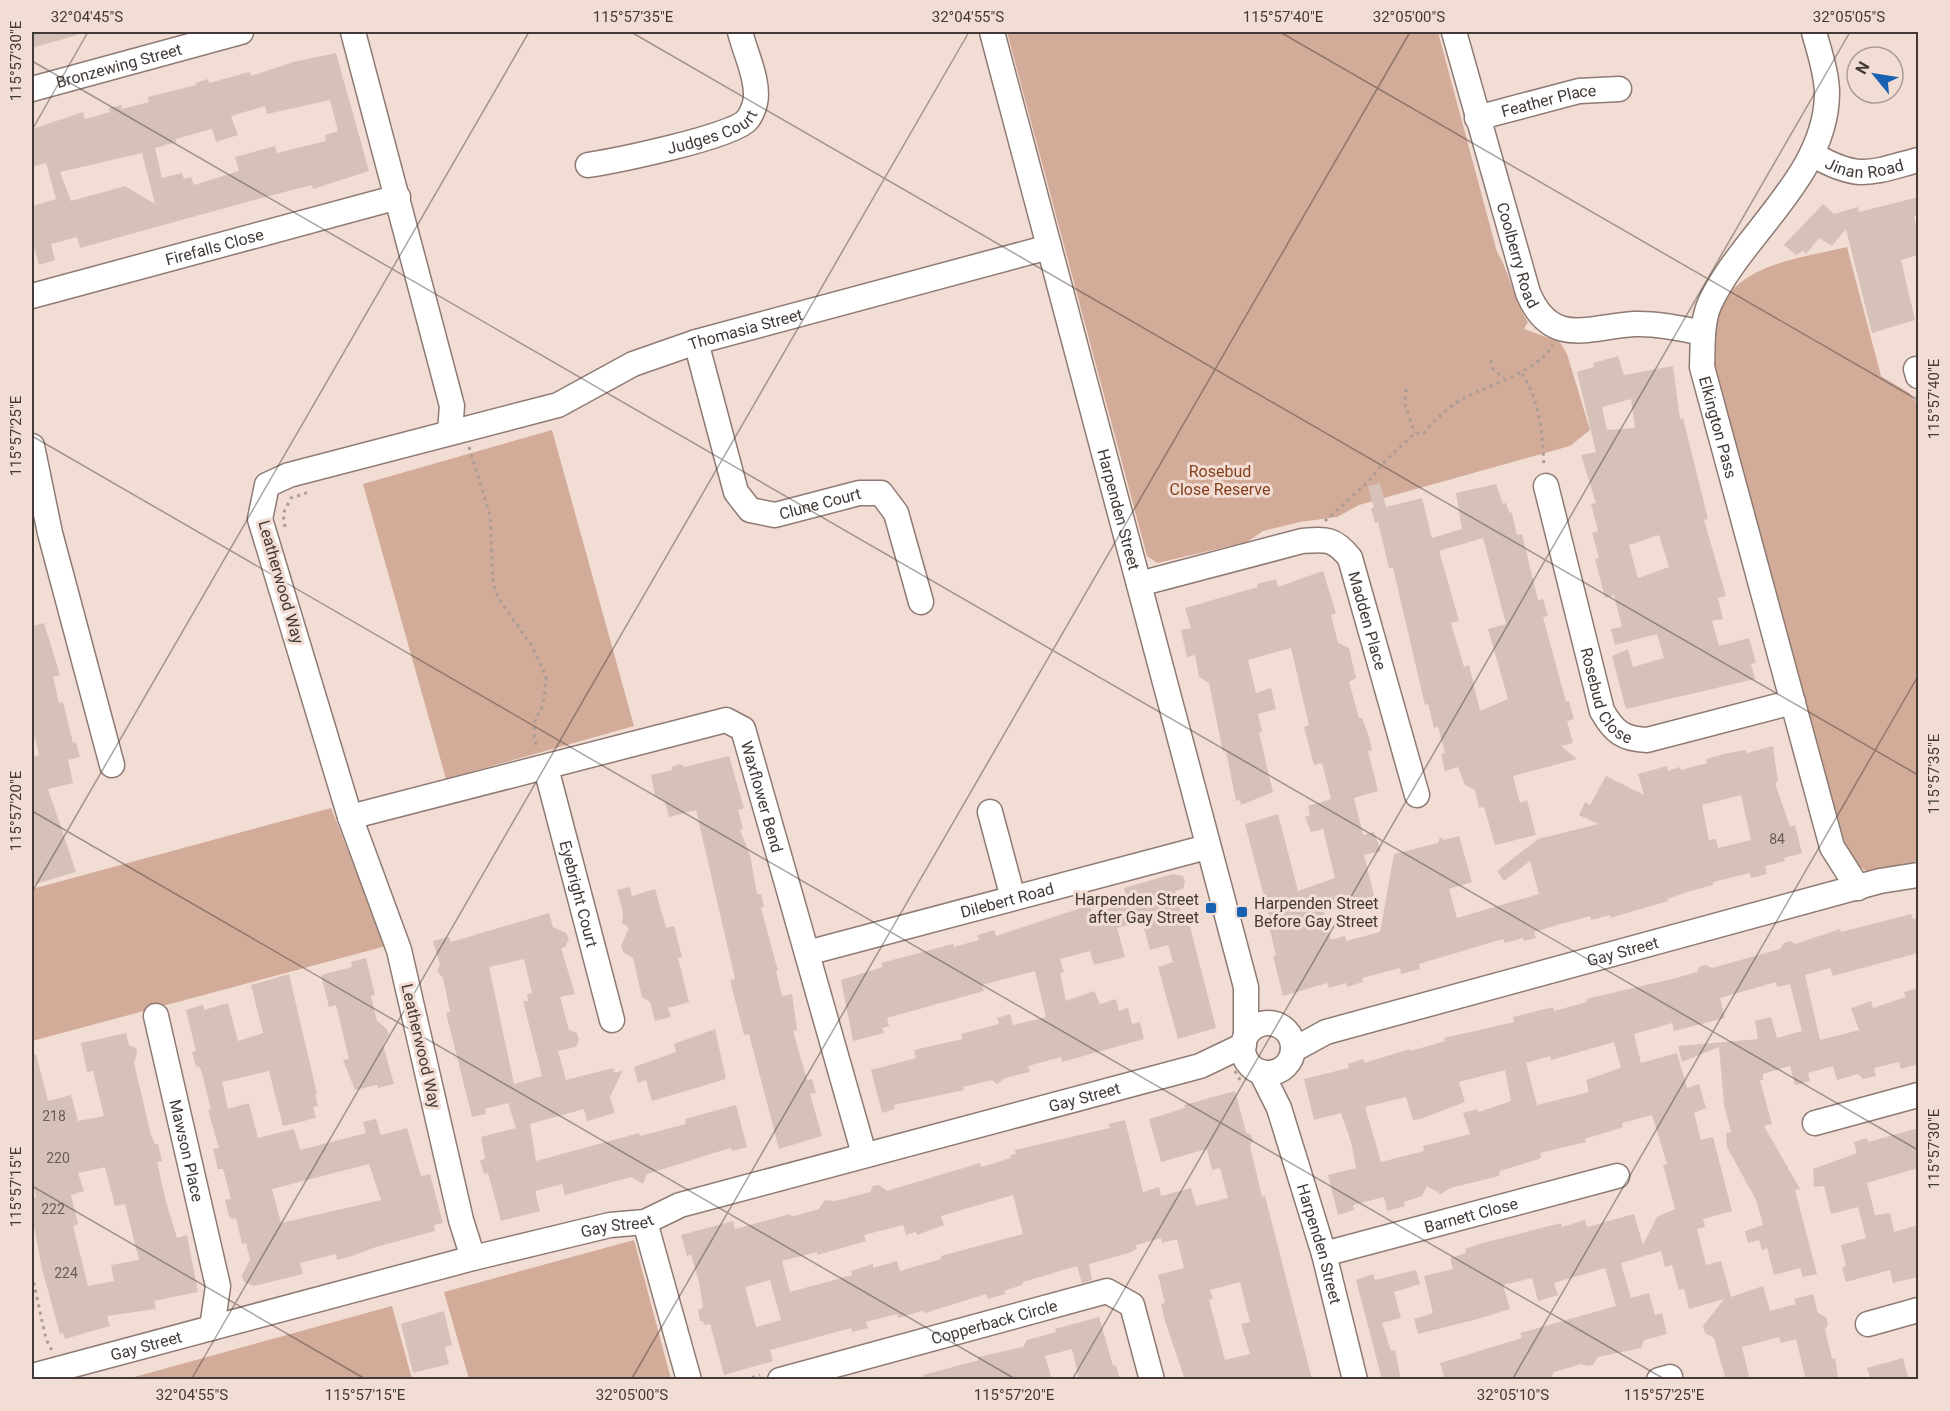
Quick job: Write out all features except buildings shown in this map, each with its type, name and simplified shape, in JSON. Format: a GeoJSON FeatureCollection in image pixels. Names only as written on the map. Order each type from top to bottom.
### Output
{"type":"FeatureCollection","features":[{"type":"Feature","properties":{"kind":"street","name":"Bronzewing Street"},"geometry":{"type":"LineString","coordinates":[[32,89],[197,37],[241,32]]}},
{"type":"Feature","properties":{"kind":"street"},"geometry":{"type":"LineString","coordinates":[[353,32],[398,197],[457,430]]}},
{"type":"Feature","properties":{"kind":"street","name":"Judges Court"},"geometry":{"type":"LineString","coordinates":[[588,165],[623,160],[730,130],[747,120],[755,102],[755,87],[740,32]]}},
{"type":"Feature","properties":{"kind":"street","name":"Harpenden Street"},"geometry":{"type":"LineString","coordinates":[[992,32],[1246,987],[1246,1059],[1273,1066]]}},
{"type":"Feature","properties":{"kind":"street","name":"Coolberry Road"},"geometry":{"type":"LineString","coordinates":[[1454,32],[1528,294],[1534,307],[1545,320],[1559,329]]}},
{"type":"Feature","properties":{"kind":"street","name":"Elkington Pass"},"geometry":{"type":"LineString","coordinates":[[1814,32],[1827,93],[1823,128],[1812,154],[1710,304],[1703,333],[1702,367],[1832,847],[1858,888]]}},
{"type":"Feature","properties":{"kind":"street","name":"Feather Place"},"geometry":{"type":"LineString","coordinates":[[1477,118],[1579,91],[1619,89]]}},
{"type":"Feature","properties":{"kind":"street","name":"Jinan Road"},"geometry":{"type":"LineString","coordinates":[[1812,154],[1844,171],[1857,173],[1918,160]]}},
{"type":"Feature","properties":{"kind":"street","name":"Firefalls Close"},"geometry":{"type":"LineString","coordinates":[[32,296],[398,197]]}},
{"type":"Feature","properties":{"kind":"street","name":"Thomasia Street"},"geometry":{"type":"LineString","coordinates":[[457,430],[558,405],[633,364],[696,342],[1048,247]]}},
{"type":"Feature","properties":{"kind":"street"},"geometry":{"type":"LineString","coordinates":[[1559,329],[1582,331],[1636,324],[1703,333]]}},
{"type":"Feature","properties":{"kind":"street","name":"Clune Court"},"geometry":{"type":"LineString","coordinates":[[696,342],[736,492],[750,510],[775,515],[859,493],[881,494],[896,513],[921,602]]}},
{"type":"Feature","properties":{"kind":"street","name":"Leatherwood Way"},"geometry":{"type":"LineString","coordinates":[[457,430],[289,475],[267,485],[260,519],[351,817],[399,950],[461,1220],[473,1258]]}},
{"type":"Feature","properties":{"kind":"street"},"geometry":{"type":"LineString","coordinates":[[32,446],[50,533],[112,765]]}},
{"type":"Feature","properties":{"kind":"street","name":"Rosebud Close"},"geometry":{"type":"LineString","coordinates":[[1546,486],[1602,711],[1617,733],[1631,739],[1647,740],[1793,702]]}},
{"type":"Feature","properties":{"kind":"street"},"geometry":{"type":"LineString","coordinates":[[1139,584],[1302,541],[1321,539]]}},
{"type":"Feature","properties":{"kind":"street","name":"Madden Place"},"geometry":{"type":"LineString","coordinates":[[1321,539],[1338,543],[1350,558],[1416,795]]}},
{"type":"Feature","properties":{"kind":"street","name":"Waxflower Bend"},"geometry":{"type":"LineString","coordinates":[[351,817],[726,720],[743,729],[864,1154]]}},
{"type":"Feature","properties":{"kind":"street","name":"Eyebright Court"},"geometry":{"type":"LineString","coordinates":[[546,768],[612,1020]]}},
{"type":"Feature","properties":{"kind":"street"},"geometry":{"type":"LineString","coordinates":[[990,812],[1013,898]]}},
{"type":"Feature","properties":{"kind":"street","name":"Dilebert Road"},"geometry":{"type":"LineString","coordinates":[[807,953],[1207,847]]}},
{"type":"Feature","properties":{"kind":"street","name":"Elkington Pass"},"geometry":{"type":"LineString","coordinates":[[1825,896],[1832,847]]}},
{"type":"Feature","properties":{"kind":"street","name":"Gay Street"},"geometry":{"type":"LineString","coordinates":[[32,1376],[473,1258],[610,1225],[645,1222],[680,1205],[1200,1066],[1273,1066],[1326,1032],[1825,896],[1918,875]]}},
{"type":"Feature","properties":{"kind":"street","name":"Harpenden Street"},"geometry":{"type":"LineString","coordinates":[[1246,987],[1278,1026],[1291,1037],[1273,1066],[1280,1108],[1324,1254],[1355,1380]]}},
{"type":"Feature","properties":{"kind":"street","name":"Mawson Place"},"geometry":{"type":"LineString","coordinates":[[156,1016],[218,1286],[212,1328]]}},
{"type":"Feature","properties":{"kind":"street"},"geometry":{"type":"LineString","coordinates":[[1245,1040],[1258,1025],[1278,1026]]}},
{"type":"Feature","properties":{"kind":"street","name":"Gay Street"},"geometry":{"type":"LineString","coordinates":[[1278,1026],[1326,1032]]}},
{"type":"Feature","properties":{"kind":"street","name":"Gay Street"},"geometry":{"type":"LineString","coordinates":[[1200,1066],[1245,1040]]}},
{"type":"Feature","properties":{"kind":"street"},"geometry":{"type":"LineString","coordinates":[[1815,1123],[1918,1095]]}},
{"type":"Feature","properties":{"kind":"street","name":"Barnett Close"},"geometry":{"type":"LineString","coordinates":[[1324,1254],[1617,1176]]}},
{"type":"Feature","properties":{"kind":"street"},"geometry":{"type":"LineString","coordinates":[[645,1222],[689,1380]]}},
{"type":"Feature","properties":{"kind":"street","name":"Mawson Place"},"geometry":{"type":"LineString","coordinates":[[218,1286],[243,1320]]}},
{"type":"Feature","properties":{"kind":"street","name":"Copperback Circle"},"geometry":{"type":"LineString","coordinates":[[780,1380],[1107,1291],[1132,1305],[1152,1380]]}},
{"type":"Feature","properties":{"kind":"street"},"geometry":{"type":"LineString","coordinates":[[1868,1324],[1918,1310]]}},
{"type":"Feature","properties":{"kind":"path"},"geometry":{"type":"LineString","coordinates":[[1415,433],[1423,434],[1437,418],[1461,400],[1487,390],[1504,378],[1521,374],[1527,366],[1548,353],[1559,329]]}},
{"type":"Feature","properties":{"kind":"path"},"geometry":{"type":"LineString","coordinates":[[1491,360],[1493,369],[1504,378]]}},
{"type":"Feature","properties":{"kind":"path"},"geometry":{"type":"LineString","coordinates":[[1521,374],[1534,392],[1540,413],[1546,486]]}},
{"type":"Feature","properties":{"kind":"path"},"geometry":{"type":"LineString","coordinates":[[1406,389],[1405,405],[1415,433]]}},
{"type":"Feature","properties":{"kind":"path"},"geometry":{"type":"LineString","coordinates":[[457,430],[490,515],[493,584],[499,599],[532,646],[546,677],[543,705],[535,720],[534,740],[546,768]]}},
{"type":"Feature","properties":{"kind":"path"},"geometry":{"type":"LineString","coordinates":[[1321,539],[1321,526],[1329,515],[1357,493],[1415,433]]}},
{"type":"Feature","properties":{"kind":"path"},"geometry":{"type":"LineString","coordinates":[[287,537],[283,514],[287,504],[291,498],[313,491]]}},
{"type":"Feature","properties":{"kind":"path"},"geometry":{"type":"LineString","coordinates":[[32,1275],[46,1339],[49,1347],[59,1355]]}},
{"type":"Feature","properties":{"kind":"green space","name":"Rosebud Close Reserve"},"geometry":{"type":"Polygon","coordinates":[[[1007,32],[1438,32],[1497,252],[1528,322],[1524,329],[1560,342],[1567,354],[1590,430],[1570,446],[1359,505],[1337,517],[1300,522],[1263,531],[1247,542],[1157,563],[1147,556],[1007,32]]]}},
{"type":"Feature","properties":{"kind":"green space"},"geometry":{"type":"Polygon","coordinates":[[[1847,247],[1881,376],[1909,393],[1918,404],[1918,860],[1906,866],[1867,872],[1851,859],[1841,839],[1711,351],[1720,306],[1728,294],[1740,283],[1768,267],[1847,247]]]}},
{"type":"Feature","properties":{"kind":"green space"},"geometry":{"type":"Polygon","coordinates":[[[552,430],[634,726],[446,779],[363,484],[552,430]]]}},
{"type":"Feature","properties":{"kind":"green space"},"geometry":{"type":"Polygon","coordinates":[[[331,808],[386,946],[32,1041],[32,889],[331,808]]]}},
{"type":"Feature","properties":{"kind":"green space"},"geometry":{"type":"Polygon","coordinates":[[[634,1240],[671,1379],[469,1379],[444,1292],[634,1240]]]}},
{"type":"Feature","properties":{"kind":"green space"},"geometry":{"type":"Polygon","coordinates":[[[392,1306],[412,1379],[127,1379],[392,1306]]]}},
{"type":"Feature","properties":{"kind":"place","name":"Harpenden Street after Gay Street"},"geometry":{"type":"Point","coordinates":[1211,908]}},
{"type":"Feature","properties":{"kind":"place","name":"Harpenden Street Before Gay Street"},"geometry":{"type":"Point","coordinates":[1242,912]}}]}
